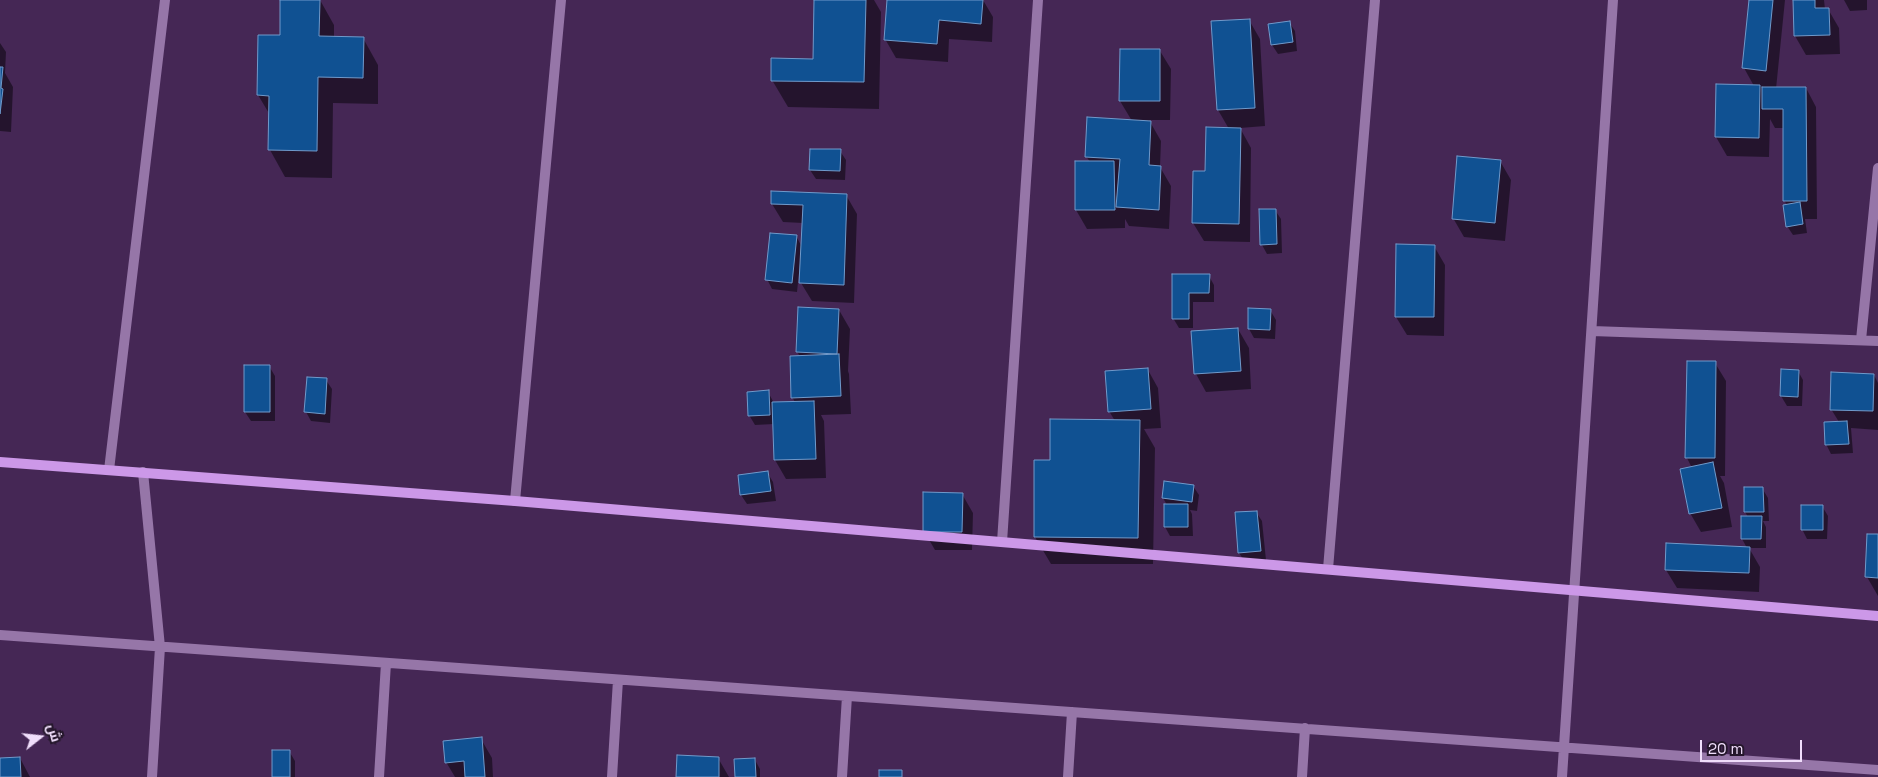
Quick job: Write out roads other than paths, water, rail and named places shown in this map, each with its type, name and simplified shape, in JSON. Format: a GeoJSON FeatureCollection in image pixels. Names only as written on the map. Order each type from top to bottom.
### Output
{"type":"FeatureCollection","features":[{"type":"Feature","properties":{"kind":"street"},"geometry":{"type":"LineString","coordinates":[[108,470],[165,0]]}},
{"type":"Feature","properties":{"kind":"street"},"geometry":{"type":"LineString","coordinates":[[515,501],[561,0]]}},
{"type":"Feature","properties":{"kind":"street"},"geometry":{"type":"LineString","coordinates":[[1002,542],[1038,0]]}},
{"type":"Feature","properties":{"kind":"street"},"geometry":{"type":"LineString","coordinates":[[1328,569],[1375,0]]}},
{"type":"Feature","properties":{"kind":"street"},"geometry":{"type":"LineString","coordinates":[[1562,777],[1613,0]]}},
{"type":"Feature","properties":{"kind":"street"},"geometry":{"type":"LineString","coordinates":[[1861,340],[1878,168]]}},
{"type":"Feature","properties":{"kind":"street"},"geometry":{"type":"LineString","coordinates":[[1592,331],[1878,341]]}},
{"type":"Feature","properties":{"kind":"street"},"geometry":{"type":"LineString","coordinates":[[0,462],[515,501],[1878,616]]}},
{"type":"Feature","properties":{"kind":"street"},"geometry":{"type":"LineString","coordinates":[[143,472],[160,647],[152,777]]}},
{"type":"Feature","properties":{"kind":"street"},"geometry":{"type":"LineString","coordinates":[[0,635],[1565,747],[1842,772],[1878,770]]}},
{"type":"Feature","properties":{"kind":"street"},"geometry":{"type":"LineString","coordinates":[[379,777],[386,663]]}},
{"type":"Feature","properties":{"kind":"street"},"geometry":{"type":"LineString","coordinates":[[612,777],[618,680]]}},
{"type":"Feature","properties":{"kind":"street"},"geometry":{"type":"LineString","coordinates":[[842,777],[847,696]]}},
{"type":"Feature","properties":{"kind":"street"},"geometry":{"type":"LineString","coordinates":[[1068,777],[1072,712]]}},
{"type":"Feature","properties":{"kind":"street"},"geometry":{"type":"LineString","coordinates":[[1302,777],[1305,728]]}}]}
